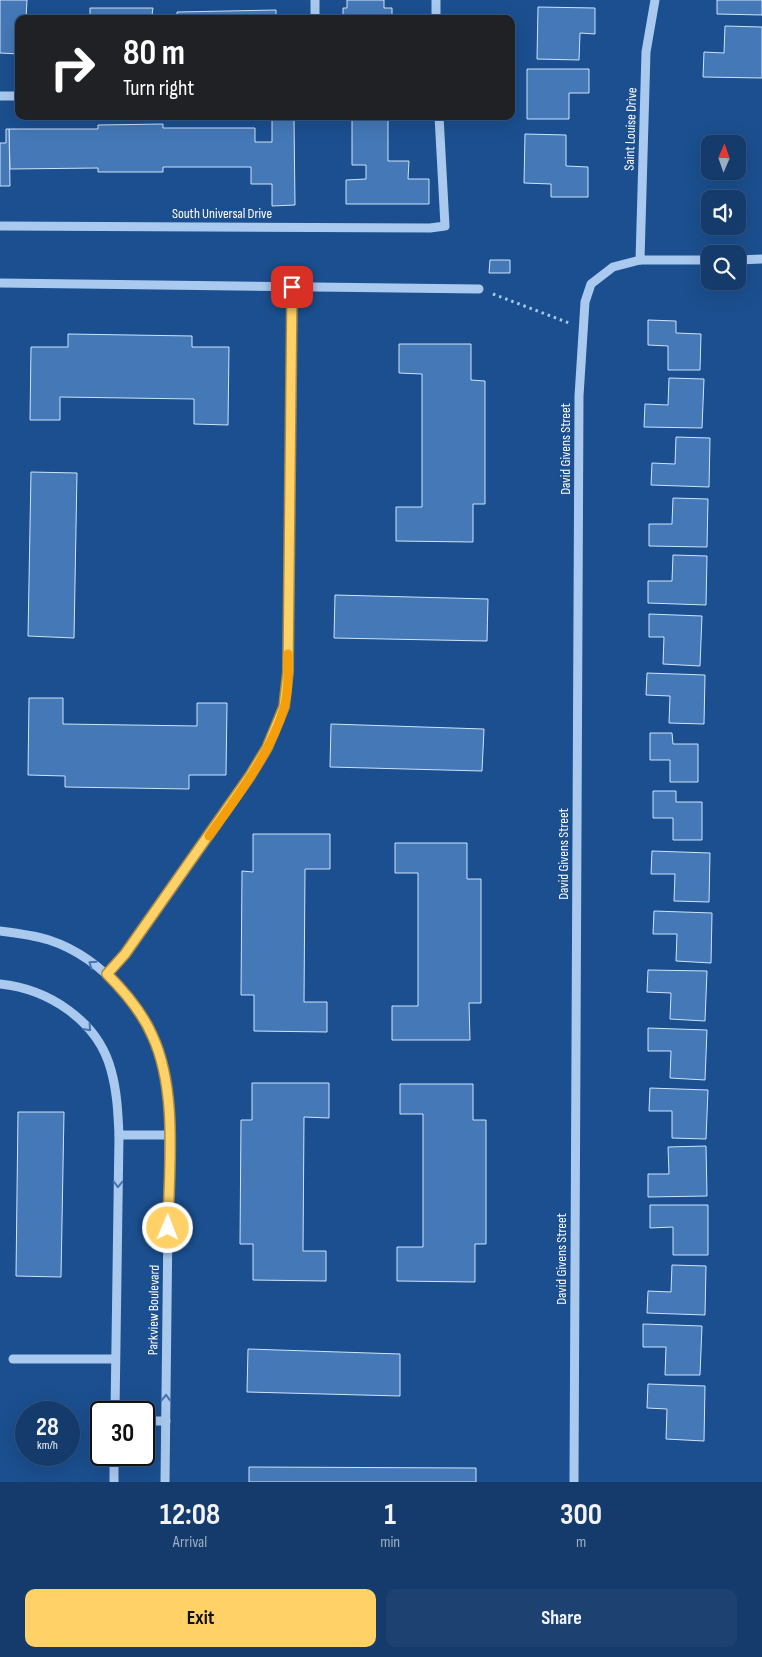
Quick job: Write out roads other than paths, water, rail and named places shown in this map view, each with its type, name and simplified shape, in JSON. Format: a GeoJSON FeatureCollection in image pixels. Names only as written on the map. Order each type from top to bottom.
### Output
{"type":"FeatureCollection","features":[{"type":"Feature","properties":{"kind":"street"},"geometry":{"type":"LineString","coordinates":[[314,0],[315,15]]}},
{"type":"Feature","properties":{"kind":"street"},"geometry":{"type":"LineString","coordinates":[[436,0],[436,15]]}},
{"type":"Feature","properties":{"kind":"street","name":"Saint Louise Drive"},"geometry":{"type":"LineString","coordinates":[[640,260],[646,52],[655,0]]}},
{"type":"Feature","properties":{"kind":"street","name":"South Universal Drive"},"geometry":{"type":"LineString","coordinates":[[0,226],[430,228],[445,226],[439,120]]}},
{"type":"Feature","properties":{"kind":"street"},"geometry":{"type":"LineString","coordinates":[[746,260],[762,259]]}},
{"type":"Feature","properties":{"kind":"street","name":"David Givens Street"},"geometry":{"type":"LineString","coordinates":[[574,1482],[579,396],[585,302],[591,284],[613,267],[640,260],[701,260]]}},
{"type":"Feature","properties":{"kind":"street"},"geometry":{"type":"LineString","coordinates":[[0,283],[479,288]]}},
{"type":"Feature","properties":{"kind":"street"},"geometry":{"type":"LineString","coordinates":[[107,974],[125,954],[250,776],[267,748],[284,707],[288,672],[292,287]]}},
{"type":"Feature","properties":{"kind":"street","name":"Parkview Boulevard"},"geometry":{"type":"LineString","coordinates":[[0,931],[50,940],[71,950],[107,974],[138,1011],[152,1034],[160,1054],[167,1086],[169,1135],[165,1482]]}},
{"type":"Feature","properties":{"kind":"street"},"geometry":{"type":"LineString","coordinates":[[0,984],[35,991],[58,1002],[81,1020],[98,1039],[111,1068],[117,1099],[118,1135],[115,1401]]}},
{"type":"Feature","properties":{"kind":"street"},"geometry":{"type":"LineString","coordinates":[[118,1135],[169,1135]]}},
{"type":"Feature","properties":{"kind":"street"},"geometry":{"type":"LineString","coordinates":[[13,1359],[116,1359]]}},
{"type":"Feature","properties":{"kind":"street"},"geometry":{"type":"LineString","coordinates":[[155,1421],[166,1421]]}},
{"type":"Feature","properties":{"kind":"street"},"geometry":{"type":"LineString","coordinates":[[114,1466],[114,1482]]}}]}
